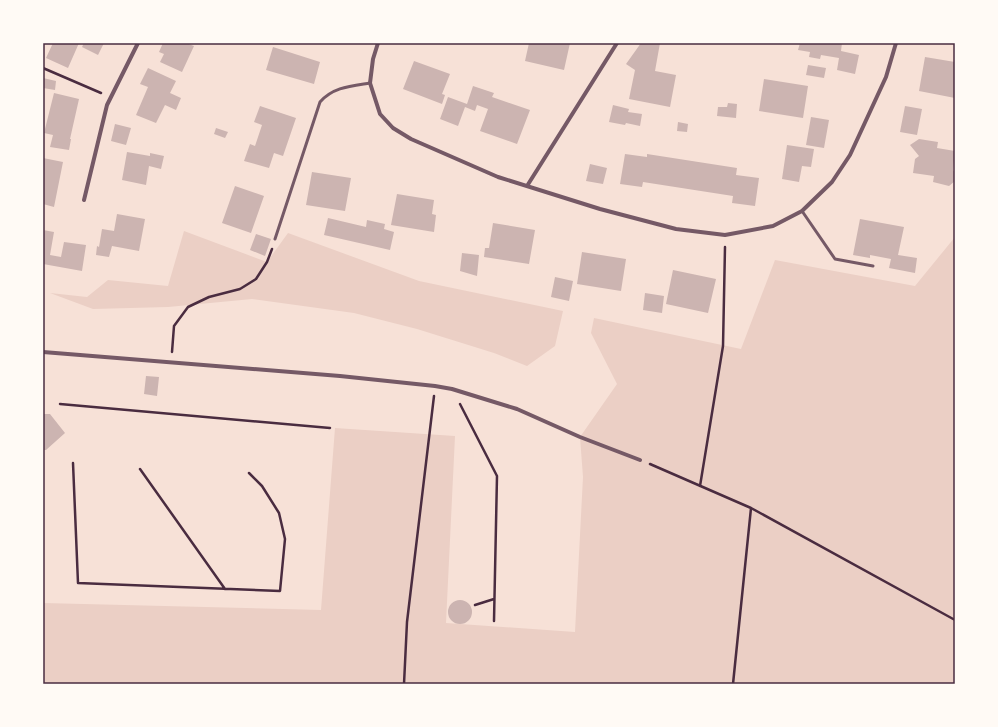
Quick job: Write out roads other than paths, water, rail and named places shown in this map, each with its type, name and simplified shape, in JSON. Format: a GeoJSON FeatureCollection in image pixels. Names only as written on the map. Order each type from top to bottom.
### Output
{"type":"FeatureCollection","features":[{"type":"Feature","properties":{"kind":"street"},"geometry":{"type":"LineString","coordinates":[[84,200],[107,105],[138,43]]}},
{"type":"Feature","properties":{"kind":"street"},"geometry":{"type":"LineString","coordinates":[[378,43],[373,58],[370,83],[380,114],[393,128],[411,139],[498,177],[600,210],[676,229],[725,235],[773,226],[802,211],[832,182],[850,155],[886,77],[896,43]]}},
{"type":"Feature","properties":{"kind":"street"},"geometry":{"type":"LineString","coordinates":[[527,186],[617,43]]}},
{"type":"Feature","properties":{"kind":"street"},"geometry":{"type":"LineString","coordinates":[[43,352],[340,376],[452,389],[517,409],[580,437],[640,460]]}},
{"type":"Feature","properties":{"kind":"lane"},"geometry":{"type":"LineString","coordinates":[[275,240],[320,102],[326,95],[334,91],[348,86],[370,83]]}},
{"type":"Feature","properties":{"kind":"lane"},"geometry":{"type":"LineString","coordinates":[[802,211],[835,259],[873,266]]}}]}
